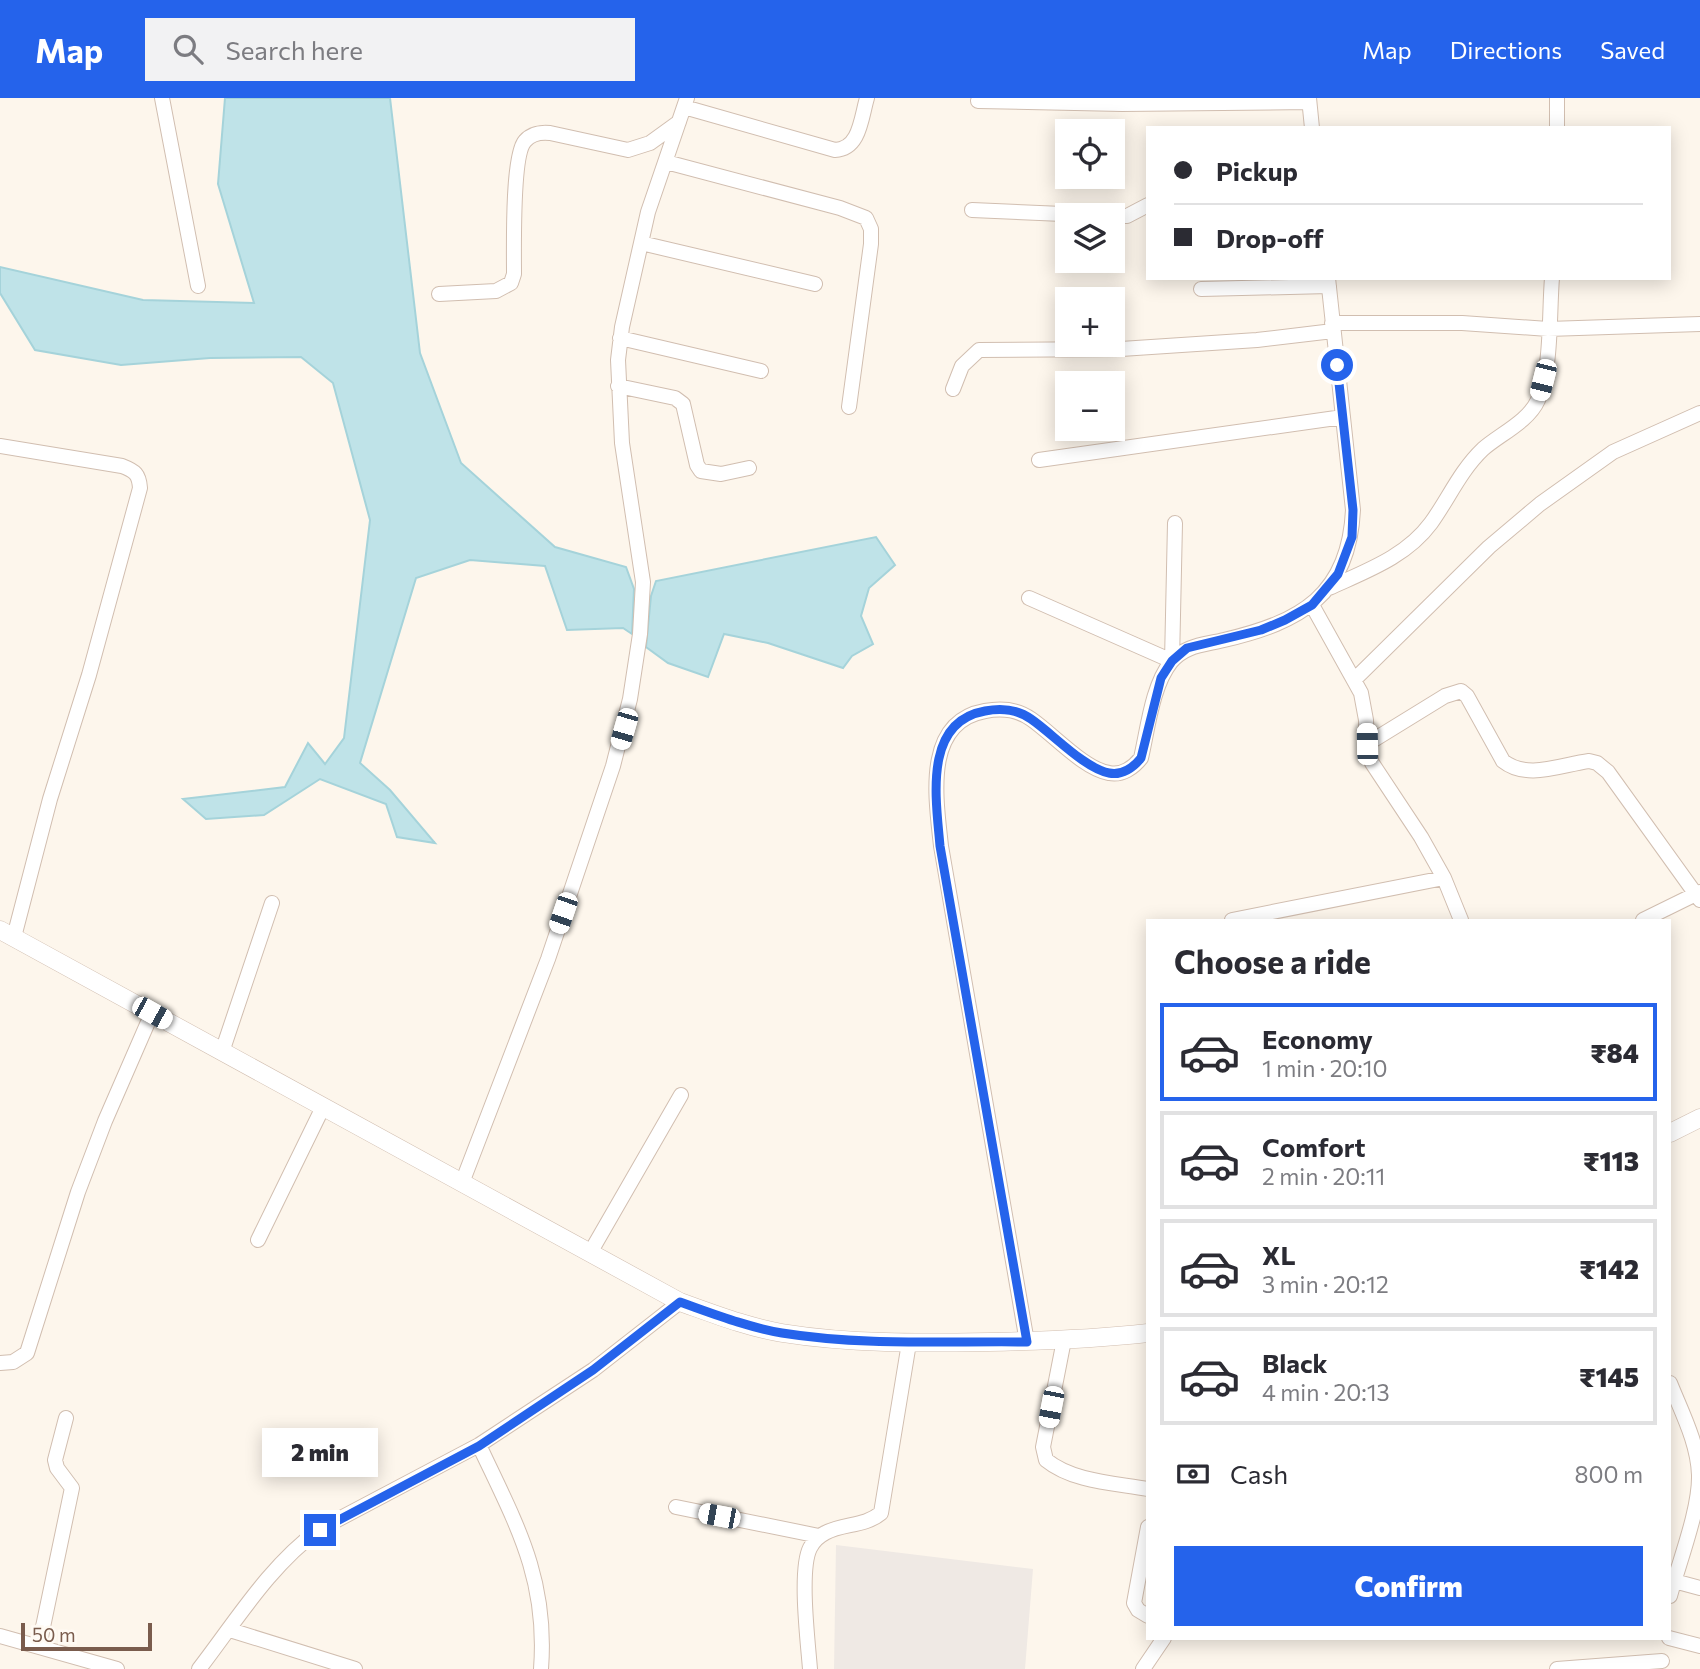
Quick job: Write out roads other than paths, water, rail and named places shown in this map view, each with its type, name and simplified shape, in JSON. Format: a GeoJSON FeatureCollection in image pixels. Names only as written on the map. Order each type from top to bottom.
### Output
{"type":"FeatureCollection","features":[{"type":"Feature","properties":{"kind":"street"},"geometry":{"type":"LineString","coordinates":[[162,98],[198,286]]}},
{"type":"Feature","properties":{"kind":"street"},"geometry":{"type":"LineString","coordinates":[[683,109],[835,150],[852,144],[867,98]]}},
{"type":"Feature","properties":{"kind":"street"},"geometry":{"type":"LineString","coordinates":[[1557,98],[1557,126]]}},
{"type":"Feature","properties":{"kind":"street"},"geometry":{"type":"LineString","coordinates":[[978,101],[1122,104],[1309,100],[1312,126]]}},
{"type":"Feature","properties":{"kind":"street"},"geometry":{"type":"LineString","coordinates":[[462,1183],[548,959],[613,766],[630,699],[640,634],[643,582],[622,443],[618,386],[620,338],[648,212],[683,109]]}},
{"type":"Feature","properties":{"kind":"street"},"geometry":{"type":"LineString","coordinates":[[439,294],[496,291],[511,283],[514,274],[514,213],[520,148],[526,138],[541,132],[550,133],[628,150],[650,143],[683,109]]}},
{"type":"Feature","properties":{"kind":"street"},"geometry":{"type":"LineString","coordinates":[[666,162],[841,208],[866,218],[871,229],[871,244],[849,407]]}},
{"type":"Feature","properties":{"kind":"street"},"geometry":{"type":"LineString","coordinates":[[1125,216],[1146,206]]}},
{"type":"Feature","properties":{"kind":"street"},"geometry":{"type":"LineString","coordinates":[[972,210],[1055,214]]}},
{"type":"Feature","properties":{"kind":"street"},"geometry":{"type":"LineString","coordinates":[[641,243],[814,284]]}},
{"type":"Feature","properties":{"kind":"street"},"geometry":{"type":"LineString","coordinates":[[1328,589],[1392,558],[1411,545],[1430,523],[1461,474],[1485,448],[1520,421],[1535,405],[1543,380],[1552,280]]}},
{"type":"Feature","properties":{"kind":"street"},"geometry":{"type":"LineString","coordinates":[[1027,1342],[940,846],[935,784],[944,739],[957,722],[973,713],[1008,709],[1028,717],[1097,769],[1112,774],[1128,770],[1141,758],[1161,678],[1172,661],[1187,648],[1261,630],[1312,605],[1328,589],[1346,557],[1352,537],[1353,510],[1329,282],[1201,289]]}},
{"type":"Feature","properties":{"kind":"street"},"geometry":{"type":"LineString","coordinates":[[953,390],[962,366],[969,356],[979,350],[1121,349],[1257,340],[1333,327],[1462,323],[1548,329],[1700,324]]}},
{"type":"Feature","properties":{"kind":"street"},"geometry":{"type":"LineString","coordinates":[[620,338],[761,370]]}},
{"type":"Feature","properties":{"kind":"street"},"geometry":{"type":"LineString","coordinates":[[618,386],[675,398],[683,404],[697,465],[701,471],[721,474],[749,468]]}},
{"type":"Feature","properties":{"kind":"street"},"geometry":{"type":"LineString","coordinates":[[1355,679],[1496,541],[1540,504],[1613,452],[1700,413]]}},
{"type":"Feature","properties":{"kind":"street"},"geometry":{"type":"LineString","coordinates":[[1039,460],[1343,417]]}},
{"type":"Feature","properties":{"kind":"street"},"geometry":{"type":"LineString","coordinates":[[0,446],[122,466],[135,471],[139,477],[140,488],[89,675],[7,934],[680,1302],[741,1323],[780,1332],[909,1343],[1027,1342],[1146,1333]]}},
{"type":"Feature","properties":{"kind":"street"},"geometry":{"type":"LineString","coordinates":[[1172,661],[1175,523]]}},
{"type":"Feature","properties":{"kind":"street"},"geometry":{"type":"LineString","coordinates":[[1029,598],[1172,661]]}},
{"type":"Feature","properties":{"kind":"street"},"geometry":{"type":"LineString","coordinates":[[1312,605],[1355,679],[1364,707],[1367,744],[1379,776],[1422,836],[1444,878],[1457,919]]}},
{"type":"Feature","properties":{"kind":"street"},"geometry":{"type":"LineString","coordinates":[[1367,744],[1445,696],[1461,691],[1467,696],[1503,761],[1512,768],[1526,771],[1589,761],[1597,763],[1608,772],[1699,896],[1645,919]]}},
{"type":"Feature","properties":{"kind":"street"},"geometry":{"type":"LineString","coordinates":[[1237,919],[1444,878]]}},
{"type":"Feature","properties":{"kind":"street"},"geometry":{"type":"LineString","coordinates":[[222,1052],[272,903]]}},
{"type":"Feature","properties":{"kind":"street"},"geometry":{"type":"LineString","coordinates":[[0,1363],[13,1362],[27,1353],[78,1192],[105,1121],[152,1013]]}},
{"type":"Feature","properties":{"kind":"street"},"geometry":{"type":"LineString","coordinates":[[590,1253],[681,1096]]}},
{"type":"Feature","properties":{"kind":"street"},"geometry":{"type":"LineString","coordinates":[[258,1240],[323,1107]]}},
{"type":"Feature","properties":{"kind":"street"},"geometry":{"type":"LineString","coordinates":[[1671,1132],[1700,1118]]}},
{"type":"Feature","properties":{"kind":"street"},"geometry":{"type":"LineString","coordinates":[[200,1669],[278,1567],[304,1541],[479,1446],[593,1370],[680,1302]]}},
{"type":"Feature","properties":{"kind":"street"},"geometry":{"type":"LineString","coordinates":[[1064,1340],[1043,1447],[1046,1460],[1058,1470],[1074,1475],[1146,1489]]}},
{"type":"Feature","properties":{"kind":"street"},"geometry":{"type":"LineString","coordinates":[[810,1669],[806,1568],[809,1549],[819,1536],[831,1529],[872,1521],[881,1513],[909,1343]]}},
{"type":"Feature","properties":{"kind":"street"},"geometry":{"type":"LineString","coordinates":[[1671,1385],[1698,1452],[1699,1486],[1673,1574],[1700,1588]]}},
{"type":"Feature","properties":{"kind":"street"},"geometry":{"type":"LineString","coordinates":[[39,1646],[72,1488],[57,1468],[55,1460],[66,1418]]}},
{"type":"Feature","properties":{"kind":"street"},"geometry":{"type":"LineString","coordinates":[[479,1446],[530,1556],[543,1625],[541,1669]]}},
{"type":"Feature","properties":{"kind":"street"},"geometry":{"type":"LineString","coordinates":[[676,1507],[819,1536]]}},
{"type":"Feature","properties":{"kind":"street"},"geometry":{"type":"LineString","coordinates":[[1146,1538],[1134,1603],[1138,1610],[1146,1615]]}},
{"type":"Feature","properties":{"kind":"street"},"geometry":{"type":"LineString","coordinates":[[229,1630],[355,1669]]}},
{"type":"Feature","properties":{"kind":"street"},"geometry":{"type":"LineString","coordinates":[[0,1636],[117,1669]]}},
{"type":"Feature","properties":{"kind":"street"},"geometry":{"type":"LineString","coordinates":[[1671,1639],[1700,1646]]}},
{"type":"Feature","properties":{"kind":"street"},"geometry":{"type":"LineString","coordinates":[[1143,1669],[1163,1640]]}},
{"type":"Feature","properties":{"kind":"street"},"geometry":{"type":"LineString","coordinates":[[1557,1669],[1662,1665],[1662,1640]]}},
{"type":"Feature","properties":{"kind":"water"},"geometry":{"type":"Polygon","coordinates":[[[225,98],[390,98],[420,353],[461,463],[555,547],[626,567],[634,589],[632,634],[623,628],[567,630],[545,566],[470,560],[416,578],[360,763],[390,790],[435,843],[397,837],[386,804],[320,779],[264,815],[206,819],[183,799],[285,787],[308,743],[325,764],[344,738],[370,520],[333,383],[301,357],[210,358],[121,365],[35,350],[0,293],[0,267],[143,300],[254,303],[218,184],[225,98]]]}},
{"type":"Feature","properties":{"kind":"water"},"geometry":{"type":"Polygon","coordinates":[[[876,537],[895,565],[869,588],[861,616],[873,644],[852,656],[843,668],[768,643],[724,634],[708,677],[668,663],[646,647],[651,596],[656,581],[876,537]]]}}]}
